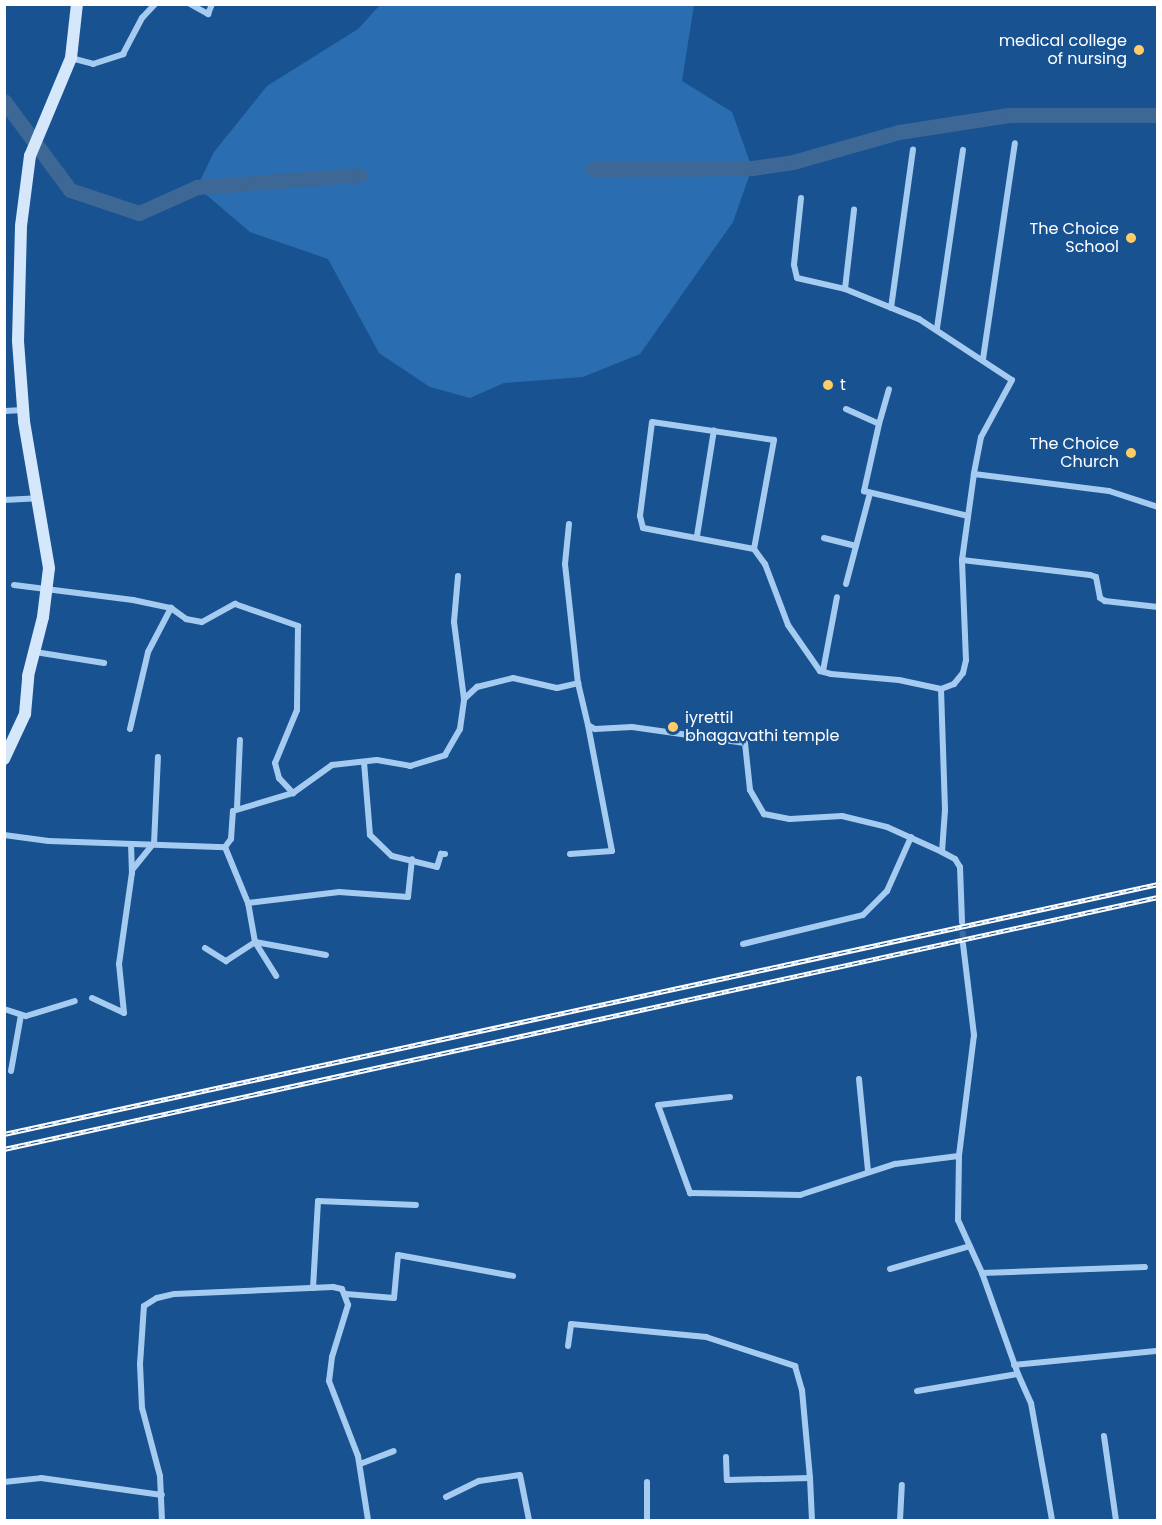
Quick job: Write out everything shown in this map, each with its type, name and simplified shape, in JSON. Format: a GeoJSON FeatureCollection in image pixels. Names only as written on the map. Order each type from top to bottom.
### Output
{"type":"FeatureCollection","features":[{"type":"Feature","properties":{"kind":"main road"},"geometry":{"type":"LineString","coordinates":[[5,758],[26,714],[34,652],[46,591],[48,545],[37,497],[24,410],[18,307],[21,226],[30,156],[71,58],[78,4]]}},
{"type":"Feature","properties":{"kind":"street"},"geometry":{"type":"LineString","coordinates":[[71,58],[93,64],[123,54],[142,18],[155,4]]}},
{"type":"Feature","properties":{"kind":"street"},"geometry":{"type":"LineString","coordinates":[[190,4],[208,14],[212,4]]}},
{"type":"Feature","properties":{"kind":"street"},"geometry":{"type":"LineString","coordinates":[[983,359],[1015,143]]}},
{"type":"Feature","properties":{"kind":"street"},"geometry":{"type":"LineString","coordinates":[[891,308],[913,150]]}},
{"type":"Feature","properties":{"kind":"street"},"geometry":{"type":"LineString","coordinates":[[937,328],[963,150]]}},
{"type":"Feature","properties":{"kind":"street"},"geometry":{"type":"LineString","coordinates":[[754,549],[774,440],[652,422],[641,524],[644,528],[697,536],[754,549],[765,564],[788,625],[823,671],[941,689],[954,684],[963,673],[966,660],[962,560],[974,474],[981,437],[1012,382],[937,328],[844,289],[797,278],[794,274],[801,198]]}},
{"type":"Feature","properties":{"kind":"street"},"geometry":{"type":"LineString","coordinates":[[844,289],[854,210]]}},
{"type":"Feature","properties":{"kind":"street"},"geometry":{"type":"LineString","coordinates":[[889,389],[864,491],[968,516]]}},
{"type":"Feature","properties":{"kind":"street"},"geometry":{"type":"LineString","coordinates":[[846,409],[879,424]]}},
{"type":"Feature","properties":{"kind":"street"},"geometry":{"type":"LineString","coordinates":[[4,411],[24,410]]}},
{"type":"Feature","properties":{"kind":"street"},"geometry":{"type":"LineString","coordinates":[[697,536],[714,430]]}},
{"type":"Feature","properties":{"kind":"street"},"geometry":{"type":"LineString","coordinates":[[974,474],[1109,491],[1158,507]]}},
{"type":"Feature","properties":{"kind":"street"},"geometry":{"type":"LineString","coordinates":[[846,584],[870,493]]}},
{"type":"Feature","properties":{"kind":"street"},"geometry":{"type":"LineString","coordinates":[[4,500],[37,497]]}},
{"type":"Feature","properties":{"kind":"street"},"geometry":{"type":"LineString","coordinates":[[568,524],[565,564],[578,683],[612,851],[570,854]]}},
{"type":"Feature","properties":{"kind":"street"},"geometry":{"type":"LineString","coordinates":[[824,538],[856,546]]}},
{"type":"Feature","properties":{"kind":"street"},"geometry":{"type":"LineString","coordinates":[[962,560],[1090,575],[1096,577],[1100,598],[1105,601],[1158,608]]}},
{"type":"Feature","properties":{"kind":"street"},"geometry":{"type":"LineString","coordinates":[[225,847],[231,840],[231,814],[237,808],[256,806],[293,792],[332,765],[364,762],[410,766],[445,755],[460,729],[464,699],[454,622],[458,576]]}},
{"type":"Feature","properties":{"kind":"street"},"geometry":{"type":"LineString","coordinates":[[14,585],[171,608],[186,619],[202,622],[235,604],[298,626],[297,710],[275,763],[279,778],[293,792]]}},
{"type":"Feature","properties":{"kind":"street"},"geometry":{"type":"LineString","coordinates":[[823,671],[837,597]]}},
{"type":"Feature","properties":{"kind":"street"},"geometry":{"type":"LineString","coordinates":[[130,729],[148,652],[171,608]]}},
{"type":"Feature","properties":{"kind":"street"},"geometry":{"type":"LineString","coordinates":[[34,652],[104,663]]}},
{"type":"Feature","properties":{"kind":"street"},"geometry":{"type":"LineString","coordinates":[[464,699],[477,687],[513,678],[557,688],[578,683]]}},
{"type":"Feature","properties":{"kind":"street"},"geometry":{"type":"LineString","coordinates":[[941,689],[945,810],[942,852]]}},
{"type":"Feature","properties":{"kind":"street"},"geometry":{"type":"LineString","coordinates":[[588,725],[595,729],[632,727],[745,743],[750,789],[764,814],[790,819],[842,816],[887,827],[955,859],[960,867],[962,922]]}},
{"type":"Feature","properties":{"kind":"street"},"geometry":{"type":"LineString","coordinates":[[237,808],[240,740]]}},
{"type":"Feature","properties":{"kind":"street"},"geometry":{"type":"LineString","coordinates":[[132,871],[153,844],[158,758]]}},
{"type":"Feature","properties":{"kind":"street"},"geometry":{"type":"LineString","coordinates":[[364,762],[370,835],[392,856],[412,859],[437,867],[441,854],[445,854]]}},
{"type":"Feature","properties":{"kind":"street"},"geometry":{"type":"LineString","coordinates":[[4,835],[131,844],[225,847]]}},
{"type":"Feature","properties":{"kind":"street"},"geometry":{"type":"LineString","coordinates":[[743,944],[863,915],[887,891],[911,837]]}},
{"type":"Feature","properties":{"kind":"street"},"geometry":{"type":"LineString","coordinates":[[92,998],[124,1013],[119,964],[132,871],[131,844]]}},
{"type":"Feature","properties":{"kind":"street"},"geometry":{"type":"LineString","coordinates":[[225,847],[248,903],[255,942],[276,976]]}},
{"type":"Feature","properties":{"kind":"street"},"geometry":{"type":"LineString","coordinates":[[248,903],[339,892],[408,897],[412,859]]}},
{"type":"Feature","properties":{"kind":"street"},"geometry":{"type":"LineString","coordinates":[[205,948],[226,961],[255,942],[326,955]]}},
{"type":"Feature","properties":{"kind":"street"},"geometry":{"type":"LineString","coordinates":[[963,944],[974,1035],[959,1156],[958,1220],[982,1273],[1014,1365],[1031,1403],[1052,1521]]}},
{"type":"Feature","properties":{"kind":"street"},"geometry":{"type":"LineString","coordinates":[[4,1009],[21,1015],[75,1001]]}},
{"type":"Feature","properties":{"kind":"street"},"geometry":{"type":"LineString","coordinates":[[11,1071],[21,1015]]}},
{"type":"Feature","properties":{"kind":"street"},"geometry":{"type":"LineString","coordinates":[[859,1079],[868,1171]]}},
{"type":"Feature","properties":{"kind":"street"},"geometry":{"type":"LineString","coordinates":[[730,1097],[658,1105],[690,1193],[795,1195],[868,1171],[959,1156]]}},
{"type":"Feature","properties":{"kind":"street"},"geometry":{"type":"LineString","coordinates":[[313,1288],[318,1201],[416,1205]]}},
{"type":"Feature","properties":{"kind":"street"},"geometry":{"type":"LineString","coordinates":[[890,1269],[970,1246]]}},
{"type":"Feature","properties":{"kind":"street"},"geometry":{"type":"LineString","coordinates":[[162,1521],[162,1495],[143,1416],[140,1364],[144,1306],[157,1298],[175,1294],[333,1287],[346,1294],[394,1298],[398,1255],[513,1276]]}},
{"type":"Feature","properties":{"kind":"street"},"geometry":{"type":"LineString","coordinates":[[982,1273],[1145,1267]]}},
{"type":"Feature","properties":{"kind":"street"},"geometry":{"type":"LineString","coordinates":[[346,1294],[348,1305],[328,1373],[360,1464],[368,1521]]}},
{"type":"Feature","properties":{"kind":"street"},"geometry":{"type":"LineString","coordinates":[[568,1346],[572,1324],[706,1338],[795,1366],[802,1390],[812,1521]]}},
{"type":"Feature","properties":{"kind":"street"},"geometry":{"type":"LineString","coordinates":[[1014,1365],[1158,1351]]}},
{"type":"Feature","properties":{"kind":"street"},"geometry":{"type":"LineString","coordinates":[[917,1391],[1018,1374]]}},
{"type":"Feature","properties":{"kind":"street"},"geometry":{"type":"LineString","coordinates":[[1104,1436],[1116,1521]]}},
{"type":"Feature","properties":{"kind":"street"},"geometry":{"type":"LineString","coordinates":[[360,1464],[394,1451]]}},
{"type":"Feature","properties":{"kind":"street"},"geometry":{"type":"LineString","coordinates":[[726,1457],[727,1480],[810,1478]]}},
{"type":"Feature","properties":{"kind":"street"},"geometry":{"type":"LineString","coordinates":[[446,1497],[479,1480],[520,1475],[529,1521]]}},
{"type":"Feature","properties":{"kind":"street"},"geometry":{"type":"LineString","coordinates":[[4,1482],[41,1478],[162,1495]]}},
{"type":"Feature","properties":{"kind":"street"},"geometry":{"type":"LineString","coordinates":[[646,1482],[647,1521]]}},
{"type":"Feature","properties":{"kind":"street"},"geometry":{"type":"LineString","coordinates":[[900,1521],[902,1485]]}},
{"type":"Feature","properties":{"kind":"shaded area"},"geometry":{"type":"Polygon","coordinates":[[[381,4],[694,5],[682,81],[732,112],[752,168],[733,222],[640,354],[583,377],[504,383],[470,398],[430,387],[379,353],[328,259],[250,232],[197,187],[214,152],[267,86],[358,29],[381,4]]]}},
{"type":"Feature","properties":{"kind":"waterway"},"geometry":{"type":"LineString","coordinates":[[4,101],[70,190],[139,213],[197,187],[360,175]]}},
{"type":"Feature","properties":{"kind":"waterway"},"geometry":{"type":"LineString","coordinates":[[593,169],[752,168],[793,162],[899,132],[1009,115],[1158,115]]}},
{"type":"Feature","properties":{"kind":"tunnel"},"geometry":{"type":"LineString","coordinates":[[962,922],[963,944]]}},
{"type":"Feature","properties":{"kind":"railway"},"geometry":{"type":"LineString","coordinates":[[4,1134],[1158,884]]}},
{"type":"Feature","properties":{"kind":"railway"},"geometry":{"type":"LineString","coordinates":[[4,1149],[1158,897]]}},
{"type":"Feature","properties":{"kind":"place","name":"medical college of nursing"},"geometry":{"type":"Point","coordinates":[1139,50]}},
{"type":"Feature","properties":{"kind":"place","name":"The Choice School"},"geometry":{"type":"Point","coordinates":[1131,238]}},
{"type":"Feature","properties":{"kind":"place","name":"t"},"geometry":{"type":"Point","coordinates":[828,385]}},
{"type":"Feature","properties":{"kind":"place","name":"The Choice Church"},"geometry":{"type":"Point","coordinates":[1131,453]}},
{"type":"Feature","properties":{"kind":"place","name":"iyrettil bhagavathi temple"},"geometry":{"type":"Point","coordinates":[673,727]}}]}
